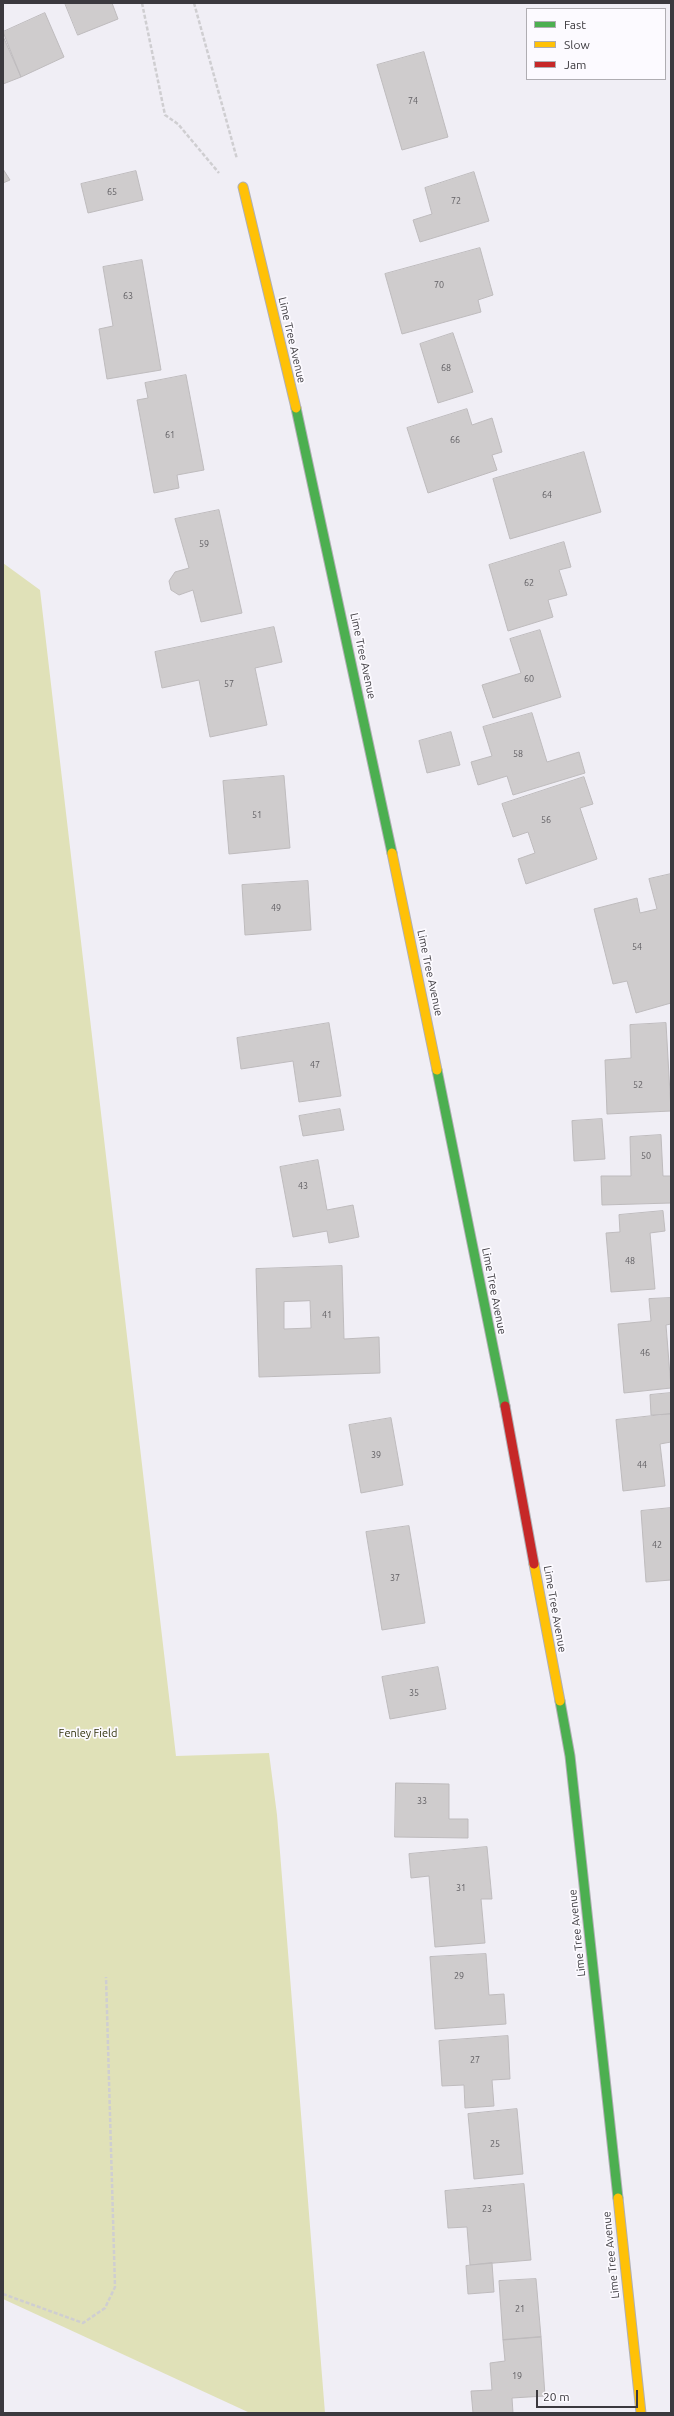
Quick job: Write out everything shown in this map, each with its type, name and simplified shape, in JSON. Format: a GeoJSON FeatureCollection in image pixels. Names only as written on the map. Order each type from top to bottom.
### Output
{"type":"FeatureCollection","features":[{"type":"Feature","properties":{"kind":"street","name":"Lime Tree Avenue"},"geometry":{"type":"LineString","coordinates":[[244,187],[302,432],[418,968],[509,1430],[570,1756],[641,2413]]}},
{"type":"Feature","properties":{"kind":"path"},"geometry":{"type":"LineString","coordinates":[[142,3],[165,115],[178,124],[223,177]]}},
{"type":"Feature","properties":{"kind":"path"},"geometry":{"type":"LineString","coordinates":[[194,3],[244,187]]}},
{"type":"Feature","properties":{"kind":"path"},"geometry":{"type":"LineString","coordinates":[[3,2294],[84,2323],[105,2308],[115,2287],[106,1977]]}},
{"type":"Feature","properties":{"kind":"green space","name":"Fenley Field"},"geometry":{"type":"Polygon","coordinates":[[[3,563],[40,590],[176,1756],[269,1753],[277,1815],[325,2413],[250,2413],[3,2299],[3,563]]]}},
{"type":"Feature","properties":{"kind":"building"},"geometry":{"type":"Polygon","coordinates":[[[65,3],[112,3],[118,19],[78,35],[65,3]]]}},
{"type":"Feature","properties":{"kind":"building"},"geometry":{"type":"Polygon","coordinates":[[[45,13],[64,57],[21,77],[3,32],[45,13]]]}},
{"type":"Feature","properties":{"kind":"building"},"geometry":{"type":"Polygon","coordinates":[[[3,36],[21,77],[3,84],[3,36]]]}},
{"type":"Feature","properties":{"kind":"building"},"geometry":{"type":"Polygon","coordinates":[[[424,52],[448,137],[402,150],[377,65],[424,52]]]}},
{"type":"Feature","properties":{"kind":"building"},"geometry":{"type":"Polygon","coordinates":[[[3,169],[10,180],[3,183],[3,169]]]}},
{"type":"Feature","properties":{"kind":"building"},"geometry":{"type":"Polygon","coordinates":[[[136,171],[143,200],[88,213],[81,184],[136,171]]]}},
{"type":"Feature","properties":{"kind":"building"},"geometry":{"type":"Polygon","coordinates":[[[474,172],[489,221],[420,242],[413,220],[432,214],[425,188],[474,172]]]}},
{"type":"Feature","properties":{"kind":"building"},"geometry":{"type":"Polygon","coordinates":[[[480,248],[493,295],[478,300],[481,312],[402,334],[385,274],[480,248]]]}},
{"type":"Feature","properties":{"kind":"building"},"geometry":{"type":"Polygon","coordinates":[[[142,260],[161,370],[107,379],[99,329],[113,326],[103,267],[142,260]]]}},
{"type":"Feature","properties":{"kind":"building"},"geometry":{"type":"Polygon","coordinates":[[[453,333],[473,392],[438,403],[420,344],[453,333]]]}},
{"type":"Feature","properties":{"kind":"building"},"geometry":{"type":"Polygon","coordinates":[[[186,375],[204,470],[177,475],[179,488],[154,493],[137,400],[148,398],[145,383],[186,375]]]}},
{"type":"Feature","properties":{"kind":"building"},"geometry":{"type":"Polygon","coordinates":[[[467,409],[472,425],[492,418],[502,452],[492,455],[497,470],[428,493],[407,428],[467,409]]]}},
{"type":"Feature","properties":{"kind":"building"},"geometry":{"type":"Polygon","coordinates":[[[584,452],[601,512],[510,539],[493,479],[584,452]]]}},
{"type":"Feature","properties":{"kind":"building"},"geometry":{"type":"Polygon","coordinates":[[[219,510],[242,613],[201,622],[193,590],[179,595],[171,590],[169,581],[175,572],[189,568],[175,519],[219,510]]]}},
{"type":"Feature","properties":{"kind":"building"},"geometry":{"type":"Polygon","coordinates":[[[564,542],[571,567],[559,570],[567,595],[548,600],[553,617],[508,631],[489,565],[564,542]]]}},
{"type":"Feature","properties":{"kind":"building"},"geometry":{"type":"Polygon","coordinates":[[[274,627],[282,662],[255,668],[267,725],[210,737],[199,680],[162,688],[155,652],[274,627]]]}},
{"type":"Feature","properties":{"kind":"building"},"geometry":{"type":"Polygon","coordinates":[[[540,630],[561,697],[493,718],[482,685],[521,673],[510,639],[540,630]]]}},
{"type":"Feature","properties":{"kind":"building"},"geometry":{"type":"Polygon","coordinates":[[[532,713],[547,762],[579,752],[585,773],[513,795],[507,776],[478,785],[471,762],[492,756],[483,727],[532,713]]]}},
{"type":"Feature","properties":{"kind":"building"},"geometry":{"type":"Polygon","coordinates":[[[451,732],[460,765],[427,773],[419,741],[451,732]]]}},
{"type":"Feature","properties":{"kind":"building"},"geometry":{"type":"Polygon","coordinates":[[[284,776],[290,848],[229,854],[223,781],[284,776]]]}},
{"type":"Feature","properties":{"kind":"building"},"geometry":{"type":"Polygon","coordinates":[[[584,777],[593,804],[580,808],[597,859],[526,884],[518,859],[535,853],[528,832],[513,837],[502,804],[584,777]]]}},
{"type":"Feature","properties":{"kind":"building"},"geometry":{"type":"Polygon","coordinates":[[[671,874],[671,1003],[636,1013],[627,981],[613,984],[594,909],[637,898],[640,913],[657,909],[649,879],[671,874]]]}},
{"type":"Feature","properties":{"kind":"building"},"geometry":{"type":"Polygon","coordinates":[[[308,881],[311,930],[245,935],[242,885],[308,881]]]}},
{"type":"Feature","properties":{"kind":"building"},"geometry":{"type":"Polygon","coordinates":[[[329,1023],[341,1096],[299,1102],[293,1061],[241,1069],[237,1038],[329,1023]]]}},
{"type":"Feature","properties":{"kind":"building"},"geometry":{"type":"Polygon","coordinates":[[[666,1023],[671,1111],[607,1114],[605,1060],[631,1058],[630,1025],[666,1023]]]}},
{"type":"Feature","properties":{"kind":"building"},"geometry":{"type":"Polygon","coordinates":[[[340,1109],[344,1130],[303,1136],[299,1116],[340,1109]]]}},
{"type":"Feature","properties":{"kind":"building"},"geometry":{"type":"Polygon","coordinates":[[[602,1119],[605,1159],[574,1161],[572,1121],[602,1119]]]}},
{"type":"Feature","properties":{"kind":"building"},"geometry":{"type":"Polygon","coordinates":[[[661,1135],[663,1176],[671,1176],[671,1203],[602,1205],[601,1176],[631,1176],[630,1137],[661,1135]]]}},
{"type":"Feature","properties":{"kind":"building"},"geometry":{"type":"Polygon","coordinates":[[[318,1160],[327,1210],[353,1205],[359,1237],[329,1243],[327,1231],[293,1237],[280,1167],[318,1160]]]}},
{"type":"Feature","properties":{"kind":"building"},"geometry":{"type":"Polygon","coordinates":[[[663,1211],[665,1231],[650,1233],[655,1289],[611,1292],[606,1233],[620,1232],[619,1215],[663,1211]]]}},
{"type":"Feature","properties":{"kind":"building"},"geometry":{"type":"Polygon","coordinates":[[[342,1266],[344,1339],[379,1337],[380,1373],[259,1377],[256,1269],[342,1266]],[[310,1301],[284,1302],[284,1329],[311,1328],[310,1301]]]}},
{"type":"Feature","properties":{"kind":"building"},"geometry":{"type":"Polygon","coordinates":[[[671,1298],[671,1324],[666,1325],[671,1388],[624,1393],[618,1324],[651,1321],[649,1299],[671,1298]]]}},
{"type":"Feature","properties":{"kind":"building"},"geometry":{"type":"Polygon","coordinates":[[[671,1393],[671,1414],[651,1415],[650,1395],[671,1393]]]}},
{"type":"Feature","properties":{"kind":"building"},"geometry":{"type":"Polygon","coordinates":[[[671,1414],[671,1442],[660,1444],[665,1486],[623,1491],[616,1420],[671,1414]]]}},
{"type":"Feature","properties":{"kind":"building"},"geometry":{"type":"Polygon","coordinates":[[[391,1418],[403,1485],[361,1493],[349,1425],[391,1418]]]}},
{"type":"Feature","properties":{"kind":"building"},"geometry":{"type":"Polygon","coordinates":[[[671,1508],[671,1580],[646,1582],[641,1511],[671,1508]]]}},
{"type":"Feature","properties":{"kind":"building"},"geometry":{"type":"Polygon","coordinates":[[[409,1526],[425,1623],[382,1630],[366,1532],[409,1526]]]}},
{"type":"Feature","properties":{"kind":"building"},"geometry":{"type":"Polygon","coordinates":[[[438,1667],[446,1709],[390,1719],[382,1677],[438,1667]]]}},
{"type":"Feature","properties":{"kind":"building"},"geometry":{"type":"Polygon","coordinates":[[[396,1783],[449,1784],[449,1819],[468,1819],[468,1838],[395,1837],[396,1783]]]}},
{"type":"Feature","properties":{"kind":"building"},"geometry":{"type":"Polygon","coordinates":[[[487,1847],[492,1899],[481,1899],[485,1943],[435,1947],[429,1876],[411,1878],[409,1854],[487,1847]]]}},
{"type":"Feature","properties":{"kind":"building"},"geometry":{"type":"Polygon","coordinates":[[[486,1954],[489,1995],[504,1994],[506,2024],[435,2029],[430,1957],[486,1954]]]}},
{"type":"Feature","properties":{"kind":"building"},"geometry":{"type":"Polygon","coordinates":[[[508,2036],[510,2079],[492,2080],[494,2106],[465,2108],[464,2085],[442,2086],[439,2041],[508,2036]]]}},
{"type":"Feature","properties":{"kind":"building"},"geometry":{"type":"Polygon","coordinates":[[[517,2109],[523,2174],[474,2179],[468,2114],[517,2109]]]}},
{"type":"Feature","properties":{"kind":"building"},"geometry":{"type":"Polygon","coordinates":[[[524,2184],[531,2260],[470,2265],[467,2227],[448,2228],[445,2191],[524,2184]]]}},
{"type":"Feature","properties":{"kind":"building"},"geometry":{"type":"Polygon","coordinates":[[[492,2263],[494,2292],[468,2294],[466,2266],[492,2263]]]}},
{"type":"Feature","properties":{"kind":"building"},"geometry":{"type":"Polygon","coordinates":[[[536,2279],[541,2337],[503,2340],[499,2281],[536,2279]]]}},
{"type":"Feature","properties":{"kind":"building"},"geometry":{"type":"Polygon","coordinates":[[[541,2337],[545,2396],[512,2398],[513,2413],[473,2413],[471,2391],[492,2390],[490,2363],[505,2361],[503,2340],[541,2337]]]}},
{"type":"Feature","properties":{"kind":"traffic: fast"},"geometry":{"type":"LineString","coordinates":[[296,408],[392,853]]}},
{"type":"Feature","properties":{"kind":"traffic: fast"},"geometry":{"type":"LineString","coordinates":[[437,1070],[505,1406]]}},
{"type":"Feature","properties":{"kind":"traffic: fast"},"geometry":{"type":"LineString","coordinates":[[560,1701],[570,1756],[618,2198]]}},
{"type":"Feature","properties":{"kind":"traffic: slow"},"geometry":{"type":"LineString","coordinates":[[243,187],[296,408]]}},
{"type":"Feature","properties":{"kind":"traffic: slow"},"geometry":{"type":"LineString","coordinates":[[392,853],[437,1070]]}},
{"type":"Feature","properties":{"kind":"traffic: slow"},"geometry":{"type":"LineString","coordinates":[[534,1564],[560,1701]]}},
{"type":"Feature","properties":{"kind":"traffic: slow"},"geometry":{"type":"LineString","coordinates":[[618,2198],[641,2413]]}},
{"type":"Feature","properties":{"kind":"traffic: jam"},"geometry":{"type":"LineString","coordinates":[[505,1406],[534,1564]]}}]}
